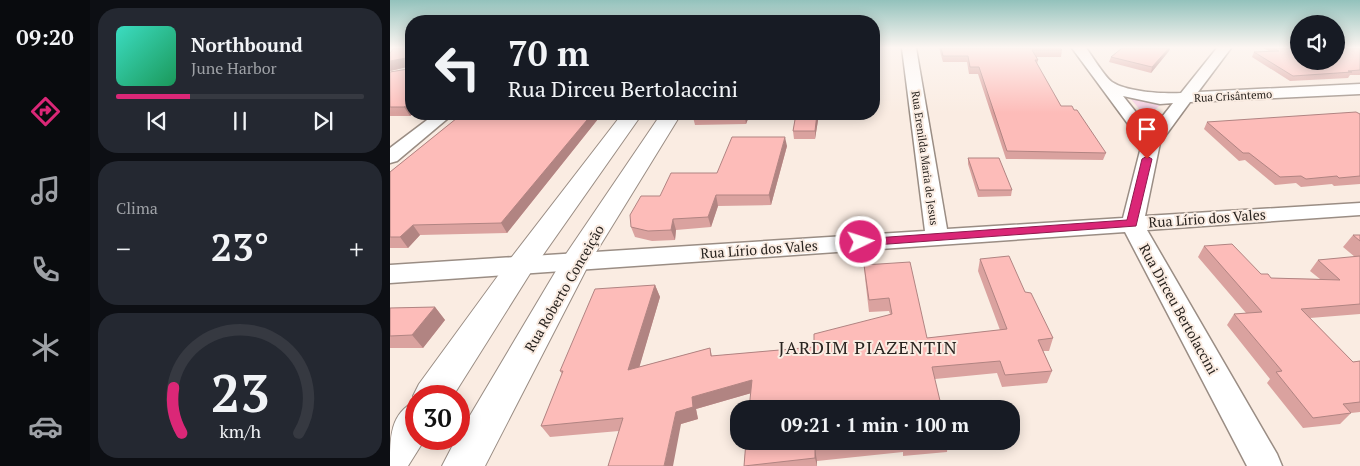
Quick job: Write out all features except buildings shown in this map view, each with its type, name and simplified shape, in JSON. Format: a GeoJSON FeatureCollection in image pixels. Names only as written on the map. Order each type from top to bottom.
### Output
{"type":"FeatureCollection","features":[{"type":"Feature","properties":{"kind":"street","name":"Rua Erenilda Maria de Jesus"},"geometry":{"type":"LineString","coordinates":[[912,70],[936,237]]}},
{"type":"Feature","properties":{"kind":"street"},"geometry":{"type":"LineString","coordinates":[[1095,70],[1151,143]]}},
{"type":"Feature","properties":{"kind":"street"},"geometry":{"type":"LineString","coordinates":[[1132,224],[1151,143],[1207,70]]}},
{"type":"Feature","properties":{"kind":"street","name":"Rua Crisântemo"},"geometry":{"type":"LineString","coordinates":[[1107,85],[1142,96],[1160,99],[1360,89]]}},
{"type":"Feature","properties":{"kind":"street"},"geometry":{"type":"LineString","coordinates":[[390,157],[437,120]]}},
{"type":"Feature","properties":{"kind":"street"},"geometry":{"type":"LineString","coordinates":[[439,385],[521,265],[628,120]]}},
{"type":"Feature","properties":{"kind":"street","name":"Rua Roberto Conceição"},"geometry":{"type":"LineString","coordinates":[[463,466],[576,261],[667,120]]}},
{"type":"Feature","properties":{"kind":"street","name":"Rua Lírio dos Vales"},"geometry":{"type":"LineString","coordinates":[[390,274],[1360,209]]}},
{"type":"Feature","properties":{"kind":"street","name":"Rua Dirceu Bertolaccini"},"geometry":{"type":"LineString","coordinates":[[1132,224],[1265,466]]}},
{"type":"Feature","properties":{"kind":"street"},"geometry":{"type":"LineString","coordinates":[[390,458],[405,436]]}},
{"type":"Feature","properties":{"kind":"shaded area"},"geometry":{"type":"Polygon","coordinates":[[[1130,98],[1162,103],[1147,118],[1130,98]]]}},
{"type":"Feature","properties":{"kind":"district","name":"JARDIM PIAZENTIN"},"geometry":{"type":"Point","coordinates":[868,347]}},
{"type":"Feature","properties":{"kind":"route"},"geometry":{"type":"LineString","coordinates":[[861,242],[1132,224],[1147,159]]}}]}
